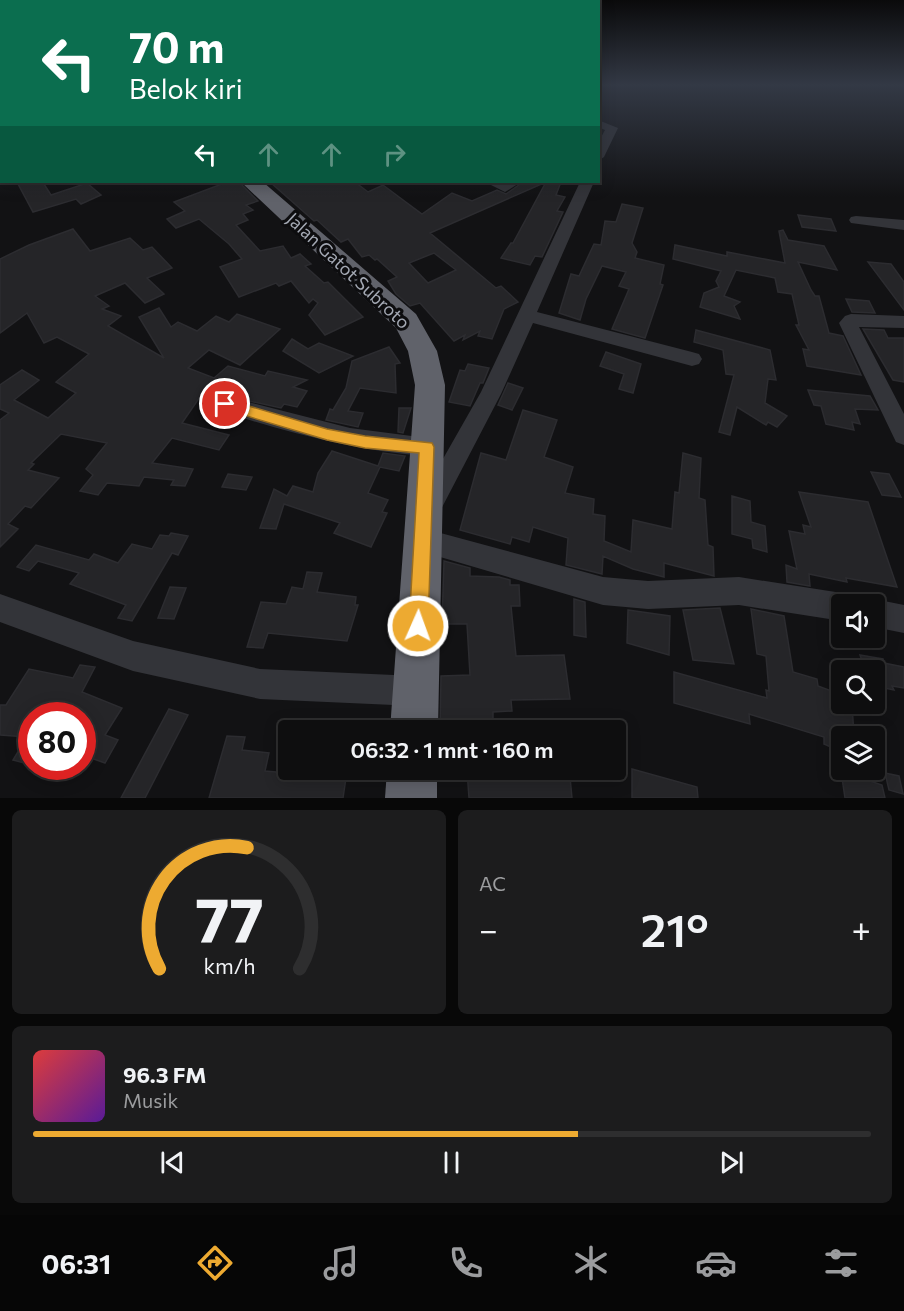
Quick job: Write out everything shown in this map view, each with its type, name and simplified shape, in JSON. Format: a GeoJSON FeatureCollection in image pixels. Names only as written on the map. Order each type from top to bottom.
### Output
{"type":"FeatureCollection","features":[{"type":"Feature","properties":{"kind":"highway","name":"Jalan Gatot Subroto"},"geometry":{"type":"LineString","coordinates":[[252,183],[406,321],[419,339],[427,357],[430,384],[415,720]]}},
{"type":"Feature","properties":{"kind":"highway"},"geometry":{"type":"LineString","coordinates":[[411,798],[412,780]]}},
{"type":"Feature","properties":{"kind":"street"},"geometry":{"type":"LineString","coordinates":[[600,124],[612,128],[600,153]]}},
{"type":"Feature","properties":{"kind":"street"},"geometry":{"type":"LineString","coordinates":[[494,183],[505,188],[512,183]]}},
{"type":"Feature","properties":{"kind":"street"},"geometry":{"type":"LineString","coordinates":[[587,183],[491,394],[423,529],[603,591],[648,596],[739,591],[831,606]]}},
{"type":"Feature","properties":{"kind":"street"},"geometry":{"type":"LineString","coordinates":[[856,220],[904,225]]}},
{"type":"Feature","properties":{"kind":"street"},"geometry":{"type":"LineString","coordinates":[[527,315],[692,360]]}},
{"type":"Feature","properties":{"kind":"street"},"geometry":{"type":"LineString","coordinates":[[904,322],[851,320],[848,323],[904,436]]}},
{"type":"Feature","properties":{"kind":"street"},"geometry":{"type":"LineString","coordinates":[[225,404],[327,435],[365,442],[427,447]]}},
{"type":"Feature","properties":{"kind":"street"},"geometry":{"type":"LineString","coordinates":[[0,608],[133,656],[260,684],[416,691]]}},
{"type":"Feature","properties":{"kind":"street"},"geometry":{"type":"LineString","coordinates":[[885,615],[904,619]]}},
{"type":"Feature","properties":{"kind":"building"},"geometry":{"type":"Polygon","coordinates":[[[18,183],[44,184],[51,195],[87,183],[101,195],[81,204],[76,199],[33,212],[18,183]]]}},
{"type":"Feature","properties":{"kind":"building"},"geometry":{"type":"Polygon","coordinates":[[[224,183],[240,183],[258,201],[246,205],[253,210],[243,214],[248,220],[236,225],[260,251],[283,246],[291,258],[300,254],[311,264],[305,266],[324,283],[328,282],[363,317],[325,335],[309,315],[318,303],[313,299],[309,303],[291,281],[279,286],[276,283],[239,297],[220,267],[242,259],[229,244],[199,219],[176,228],[167,219],[185,211],[174,202],[224,183]]]}},
{"type":"Feature","properties":{"kind":"building"},"geometry":{"type":"Polygon","coordinates":[[[271,183],[356,183],[368,192],[383,185],[422,214],[452,193],[472,201],[497,190],[506,194],[522,183],[544,183],[430,233],[496,288],[501,286],[518,302],[504,309],[492,339],[478,336],[480,331],[463,340],[465,335],[454,341],[420,303],[410,306],[396,294],[388,281],[397,277],[377,259],[369,255],[362,257],[348,239],[341,242],[317,220],[314,221],[271,183]],[[434,253],[409,263],[428,283],[456,270],[434,253]]]}},
{"type":"Feature","properties":{"kind":"building"},"geometry":{"type":"Polygon","coordinates":[[[545,183],[561,183],[556,195],[565,197],[557,211],[563,212],[542,257],[535,256],[530,265],[501,258],[513,243],[545,183]]]}},
{"type":"Feature","properties":{"kind":"building"},"geometry":{"type":"Polygon","coordinates":[[[622,204],[643,208],[632,243],[637,252],[635,258],[664,265],[660,284],[663,285],[645,338],[612,329],[629,289],[619,286],[626,272],[602,266],[586,299],[580,320],[559,313],[571,274],[579,276],[594,244],[601,245],[605,221],[616,222],[622,204]]]}},
{"type":"Feature","properties":{"kind":"building"},"geometry":{"type":"Polygon","coordinates":[[[798,215],[831,219],[836,231],[802,227],[798,215]]]}},
{"type":"Feature","properties":{"kind":"building"},"geometry":{"type":"Polygon","coordinates":[[[73,229],[90,251],[130,238],[143,250],[152,247],[172,268],[147,278],[164,294],[145,303],[125,283],[95,296],[109,306],[102,309],[121,316],[108,326],[164,358],[139,317],[159,308],[171,327],[178,322],[197,331],[216,316],[229,322],[237,314],[280,329],[240,365],[209,350],[188,368],[214,378],[228,366],[265,376],[268,371],[307,380],[293,387],[307,391],[297,407],[284,404],[281,408],[204,391],[182,423],[229,435],[219,450],[172,438],[152,463],[193,469],[185,486],[171,485],[174,480],[144,477],[139,486],[107,483],[98,495],[80,491],[93,475],[86,469],[107,443],[61,434],[31,463],[34,464],[28,470],[59,478],[31,508],[25,506],[8,524],[18,529],[0,547],[0,420],[9,413],[0,409],[0,385],[22,370],[39,380],[14,400],[48,418],[76,393],[56,382],[89,354],[57,337],[44,343],[27,313],[0,333],[0,259],[29,245],[73,229]]]}},
{"type":"Feature","properties":{"kind":"building"},"geometry":{"type":"Polygon","coordinates":[[[783,230],[788,240],[824,246],[837,270],[798,262],[811,290],[815,296],[819,296],[829,333],[843,336],[861,375],[807,366],[803,349],[809,350],[796,325],[799,325],[792,294],[778,292],[775,278],[736,270],[724,296],[740,302],[734,306],[740,319],[700,307],[704,293],[719,287],[716,281],[721,271],[673,259],[675,245],[727,256],[727,252],[785,263],[779,231],[783,230]]]}},
{"type":"Feature","properties":{"kind":"building"},"geometry":{"type":"Polygon","coordinates":[[[868,262],[891,264],[904,282],[904,310],[868,262]]]}},
{"type":"Feature","properties":{"kind":"building"},"geometry":{"type":"Polygon","coordinates":[[[846,299],[869,301],[875,313],[852,312],[846,299]]]}},
{"type":"Feature","properties":{"kind":"building"},"geometry":{"type":"Polygon","coordinates":[[[863,329],[884,330],[888,338],[904,338],[904,382],[893,380],[863,329]]]}},
{"type":"Feature","properties":{"kind":"building"},"geometry":{"type":"Polygon","coordinates":[[[696,330],[770,350],[776,380],[768,379],[765,403],[787,416],[777,427],[768,422],[766,425],[737,407],[730,435],[719,432],[734,375],[726,374],[723,350],[694,342],[696,330]]]}},
{"type":"Feature","properties":{"kind":"building"},"geometry":{"type":"Polygon","coordinates":[[[292,339],[308,349],[319,343],[353,356],[319,373],[283,351],[292,339]]]}},
{"type":"Feature","properties":{"kind":"building"},"geometry":{"type":"Polygon","coordinates":[[[389,347],[400,363],[395,364],[396,393],[360,388],[348,411],[363,413],[358,427],[326,420],[330,409],[333,410],[346,388],[352,361],[389,347]]]}},
{"type":"Feature","properties":{"kind":"building"},"geometry":{"type":"Polygon","coordinates":[[[606,352],[641,364],[633,393],[619,389],[624,374],[600,366],[606,352]]]}},
{"type":"Feature","properties":{"kind":"building"},"geometry":{"type":"Polygon","coordinates":[[[468,364],[489,368],[483,383],[480,383],[470,406],[449,402],[460,370],[465,371],[468,364]]]}},
{"type":"Feature","properties":{"kind":"building"},"geometry":{"type":"Polygon","coordinates":[[[508,383],[523,388],[512,410],[498,405],[508,383]]]}},
{"type":"Feature","properties":{"kind":"building"},"geometry":{"type":"Polygon","coordinates":[[[808,390],[870,396],[878,410],[855,409],[860,424],[852,422],[854,430],[826,424],[821,406],[814,405],[808,390]]]}},
{"type":"Feature","properties":{"kind":"building"},"geometry":{"type":"Polygon","coordinates":[[[399,408],[411,408],[403,433],[398,432],[399,408]]]}},
{"type":"Feature","properties":{"kind":"building"},"geometry":{"type":"Polygon","coordinates":[[[523,410],[557,420],[544,457],[573,467],[565,493],[594,499],[593,514],[605,516],[604,541],[631,552],[633,520],[672,529],[675,492],[679,493],[683,453],[701,458],[699,498],[705,500],[708,545],[713,547],[714,576],[664,563],[664,577],[633,569],[603,556],[602,574],[566,565],[568,538],[533,527],[529,542],[512,537],[510,544],[460,530],[481,453],[506,460],[523,410]]]}},
{"type":"Feature","properties":{"kind":"building"},"geometry":{"type":"Polygon","coordinates":[[[332,451],[378,466],[383,453],[405,456],[399,471],[380,467],[368,493],[388,500],[382,512],[387,513],[371,547],[334,533],[340,523],[284,504],[276,529],[260,528],[274,489],[287,496],[293,486],[313,492],[318,473],[332,451]]]}},
{"type":"Feature","properties":{"kind":"building"},"geometry":{"type":"Polygon","coordinates":[[[871,472],[889,474],[901,497],[882,495],[871,472]]]}},
{"type":"Feature","properties":{"kind":"building"},"geometry":{"type":"Polygon","coordinates":[[[228,474],[252,477],[246,490],[222,487],[228,474]]]}},
{"type":"Feature","properties":{"kind":"building"},"geometry":{"type":"Polygon","coordinates":[[[799,492],[868,502],[897,587],[846,578],[847,582],[809,574],[810,586],[787,582],[786,565],[797,569],[789,531],[805,534],[803,525],[811,527],[799,492]]]}},
{"type":"Feature","properties":{"kind":"building"},"geometry":{"type":"Polygon","coordinates":[[[732,496],[750,501],[751,522],[765,526],[767,552],[753,548],[752,539],[732,534],[732,496]]]}},
{"type":"Feature","properties":{"kind":"building"},"geometry":{"type":"Polygon","coordinates":[[[171,533],[188,536],[178,555],[172,553],[132,621],[118,618],[126,605],[70,584],[79,573],[38,561],[29,571],[17,567],[36,545],[89,560],[94,554],[118,563],[132,544],[152,549],[160,535],[169,536],[171,533]]]}},
{"type":"Feature","properties":{"kind":"building"},"geometry":{"type":"Polygon","coordinates":[[[444,561],[470,568],[470,576],[499,577],[510,580],[510,585],[519,585],[520,606],[511,606],[516,656],[564,655],[570,699],[511,700],[512,711],[493,712],[493,720],[440,720],[441,676],[470,675],[467,624],[442,624],[444,561]]]}},
{"type":"Feature","properties":{"kind":"building"},"geometry":{"type":"Polygon","coordinates":[[[307,572],[322,573],[317,592],[356,597],[355,605],[358,605],[347,641],[268,633],[263,648],[247,647],[261,602],[286,604],[292,587],[303,589],[307,572]]]}},
{"type":"Feature","properties":{"kind":"building"},"geometry":{"type":"Polygon","coordinates":[[[170,587],[186,588],[174,619],[158,618],[170,587]]]}},
{"type":"Feature","properties":{"kind":"building"},"geometry":{"type":"Polygon","coordinates":[[[574,599],[585,602],[586,637],[574,635],[574,599]]]}},
{"type":"Feature","properties":{"kind":"building"},"geometry":{"type":"Polygon","coordinates":[[[720,608],[734,664],[693,660],[683,610],[720,608]]]}},
{"type":"Feature","properties":{"kind":"building"},"geometry":{"type":"Polygon","coordinates":[[[751,609],[784,616],[793,672],[817,679],[818,686],[831,691],[831,714],[853,714],[853,726],[831,726],[831,747],[824,744],[824,737],[749,714],[750,724],[674,703],[674,672],[767,698],[766,690],[769,691],[766,656],[757,654],[751,609]]]}},
{"type":"Feature","properties":{"kind":"building"},"geometry":{"type":"Polygon","coordinates":[[[628,610],[670,616],[669,655],[627,643],[628,610]]]}},
{"type":"Feature","properties":{"kind":"building"},"geometry":{"type":"Polygon","coordinates":[[[860,655],[883,660],[862,660],[860,655]]]}},
{"type":"Feature","properties":{"kind":"building"},"geometry":{"type":"Polygon","coordinates":[[[885,663],[904,667],[904,688],[892,686],[894,690],[885,688],[885,663]]]}},
{"type":"Feature","properties":{"kind":"building"},"geometry":{"type":"Polygon","coordinates":[[[80,665],[95,667],[82,692],[122,708],[105,735],[118,740],[105,763],[96,760],[96,702],[18,702],[18,736],[0,735],[0,705],[6,705],[29,669],[73,678],[80,665]]]}},
{"type":"Feature","properties":{"kind":"building"},"geometry":{"type":"Polygon","coordinates":[[[169,709],[188,715],[145,798],[121,798],[169,709]]]}},
{"type":"Feature","properties":{"kind":"building"},"geometry":{"type":"Polygon","coordinates":[[[227,736],[245,737],[242,750],[269,753],[265,771],[278,772],[278,780],[346,780],[343,798],[209,798],[227,736]]]}},
{"type":"Feature","properties":{"kind":"building"},"geometry":{"type":"Polygon","coordinates":[[[18,752],[18,761],[13,760],[18,752]]]}},
{"type":"Feature","properties":{"kind":"building"},"geometry":{"type":"Polygon","coordinates":[[[632,769],[697,787],[698,798],[632,798],[632,769]]]}},
{"type":"Feature","properties":{"kind":"building"},"geometry":{"type":"Polygon","coordinates":[[[885,773],[899,776],[903,794],[889,790],[885,773]]]}},
{"type":"Feature","properties":{"kind":"building"},"geometry":{"type":"Polygon","coordinates":[[[468,780],[570,780],[572,798],[469,798],[468,780]]]}},
{"type":"Feature","properties":{"kind":"building"},"geometry":{"type":"Polygon","coordinates":[[[842,780],[867,780],[882,785],[885,798],[845,798],[842,780]]]}},
{"type":"Feature","properties":{"kind":"route"},"geometry":{"type":"LineString","coordinates":[[225,404],[327,435],[395,446],[427,447],[418,626]]}}]}
